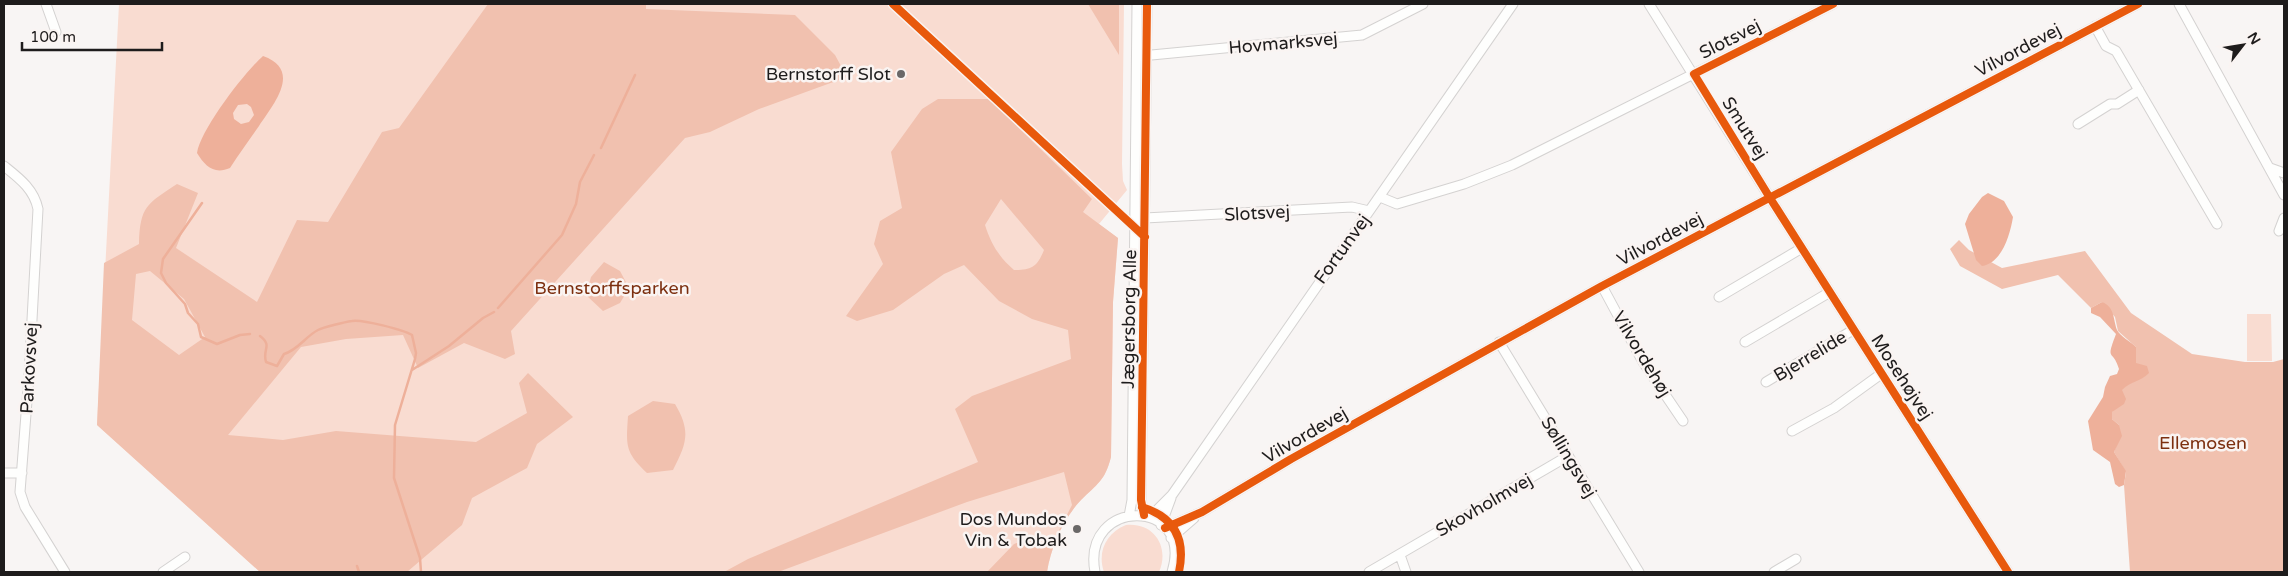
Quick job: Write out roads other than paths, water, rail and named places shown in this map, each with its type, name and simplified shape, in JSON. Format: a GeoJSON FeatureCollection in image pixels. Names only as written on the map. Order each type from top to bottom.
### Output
{"type":"FeatureCollection","features":[{"type":"Feature","properties":{"kind":"street"},"geometry":{"type":"LineString","coordinates":[[46,4],[56,32]]}},
{"type":"Feature","properties":{"kind":"street","name":"Jægersborg Alle"},"geometry":{"type":"LineString","coordinates":[[1129,516],[1132,495],[1137,4]]}},
{"type":"Feature","properties":{"kind":"street","name":"Jægersborg Alle"},"geometry":{"type":"LineString","coordinates":[[1147,516],[1141,500],[1148,4]]}},
{"type":"Feature","properties":{"kind":"street","name":"Hovmarksvej"},"geometry":{"type":"LineString","coordinates":[[1136,56],[1362,35],[1423,4]]}},
{"type":"Feature","properties":{"kind":"street","name":"Fortunvej"},"geometry":{"type":"LineString","coordinates":[[1147,516],[1172,495],[1513,4]]}},
{"type":"Feature","properties":{"kind":"street","name":"Smutvej"},"geometry":{"type":"LineString","coordinates":[[1650,4],[1770,198]]}},
{"type":"Feature","properties":{"kind":"street","name":"Slotsvej"},"geometry":{"type":"LineString","coordinates":[[1380,197],[1397,204],[1464,184],[1512,165],[1833,4]]}},
{"type":"Feature","properties":{"kind":"street","name":"Vilvordevej"},"geometry":{"type":"LineString","coordinates":[[1171,538],[1202,512],[1300,454],[1499,342],[2138,4]]}},
{"type":"Feature","properties":{"kind":"street"},"geometry":{"type":"LineString","coordinates":[[2179,4],[2284,194]]}},
{"type":"Feature","properties":{"kind":"street"},"geometry":{"type":"LineString","coordinates":[[2095,26],[2106,46],[2116,51],[2217,224]]}},
{"type":"Feature","properties":{"kind":"street"},"geometry":{"type":"LineString","coordinates":[[2078,124],[2110,104],[2117,104],[2139,90]]}},
{"type":"Feature","properties":{"kind":"street","name":"Parkovsvej"},"geometry":{"type":"LineString","coordinates":[[4,166],[19,178],[30,191],[38,209],[20,492],[25,507],[65,572]]}},
{"type":"Feature","properties":{"kind":"street"},"geometry":{"type":"LineString","coordinates":[[2270,168],[2284,172]]}},
{"type":"Feature","properties":{"kind":"street","name":"Mosehøjvej"},"geometry":{"type":"LineString","coordinates":[[1770,198],[2008,572]]}},
{"type":"Feature","properties":{"kind":"street","name":"Slotsvej"},"geometry":{"type":"LineString","coordinates":[[1145,218],[1352,208],[1370,211]]}},
{"type":"Feature","properties":{"kind":"street"},"geometry":{"type":"LineString","coordinates":[[2279,232],[2284,218]]}},
{"type":"Feature","properties":{"kind":"street"},"geometry":{"type":"LineString","coordinates":[[1719,297],[1802,248]]}},
{"type":"Feature","properties":{"kind":"street","name":"Vilvordehøj"},"geometry":{"type":"LineString","coordinates":[[1602,286],[1643,362],[1683,421]]}},
{"type":"Feature","properties":{"kind":"street"},"geometry":{"type":"LineString","coordinates":[[1745,342],[1830,292]]}},
{"type":"Feature","properties":{"kind":"street","name":"Bjerrelide"},"geometry":{"type":"LineString","coordinates":[[1766,382],[1853,330]]}},
{"type":"Feature","properties":{"kind":"street","name":"Søllingsvej"},"geometry":{"type":"LineString","coordinates":[[1499,342],[1639,572]]}},
{"type":"Feature","properties":{"kind":"street"},"geometry":{"type":"LineString","coordinates":[[1792,431],[1834,408],[1881,374]]}},
{"type":"Feature","properties":{"kind":"street","name":"Skovholmvej"},"geometry":{"type":"LineString","coordinates":[[1369,572],[1568,456]]}},
{"type":"Feature","properties":{"kind":"street"},"geometry":{"type":"LineString","coordinates":[[4,472],[22,473]]}},
{"type":"Feature","properties":{"kind":"street","name":"Fortunvej"},"geometry":{"type":"LineString","coordinates":[[1163,526],[1172,495]]}},
{"type":"Feature","properties":{"kind":"street","name":"Vilvordevej"},"geometry":{"type":"LineString","coordinates":[[1163,526],[1202,512]]}},
{"type":"Feature","properties":{"kind":"street"},"geometry":{"type":"LineString","coordinates":[[1095,572],[1094,556],[1100,537],[1111,525],[1129,516],[1147,516],[1163,526],[1171,538],[1175,551],[1172,572]]}},
{"type":"Feature","properties":{"kind":"street"},"geometry":{"type":"LineString","coordinates":[[1400,554],[1406,572]]}},
{"type":"Feature","properties":{"kind":"street"},"geometry":{"type":"LineString","coordinates":[[163,572],[185,557]]}},
{"type":"Feature","properties":{"kind":"street"},"geometry":{"type":"LineString","coordinates":[[1774,572],[1796,559]]}},
{"type":"Feature","properties":{"kind":"waterway"},"geometry":{"type":"LineString","coordinates":[[601,148],[635,75]]}},
{"type":"Feature","properties":{"kind":"waterway"},"geometry":{"type":"LineString","coordinates":[[498,308],[562,235],[576,204],[580,182],[594,155]]}},
{"type":"Feature","properties":{"kind":"waterway"},"geometry":{"type":"LineString","coordinates":[[202,203],[163,259],[161,273],[166,283],[185,304],[188,313],[198,324],[201,337],[217,344],[240,335],[250,334]]}},
{"type":"Feature","properties":{"kind":"waterway"},"geometry":{"type":"LineString","coordinates":[[412,370],[449,346],[483,318],[494,312]]}},
{"type":"Feature","properties":{"kind":"waterway"},"geometry":{"type":"LineString","coordinates":[[260,336],[267,345],[266,362],[277,366],[284,354],[294,349],[314,333],[340,323],[364,322],[392,328],[412,335],[416,353],[395,425],[394,478],[420,558],[421,572]]}},
{"type":"Feature","properties":{"kind":"waterway"},"geometry":{"type":"LineString","coordinates":[[357,566],[359,572]]}},
{"type":"Feature","properties":{"kind":"place","name":"Bernstorff Slot"},"geometry":{"type":"Point","coordinates":[901,74]}},
{"type":"Feature","properties":{"kind":"place","name":"Dos Mundos Vin & Tobak"},"geometry":{"type":"Point","coordinates":[1077,529]}},
{"type":"Feature","properties":{"kind":"park label","name":"Bernstorffsparken"},"geometry":{"type":"Point","coordinates":[612,288]}},
{"type":"Feature","properties":{"kind":"park label","name":"Ellemosen"},"geometry":{"type":"Point","coordinates":[2203,443]}}]}
